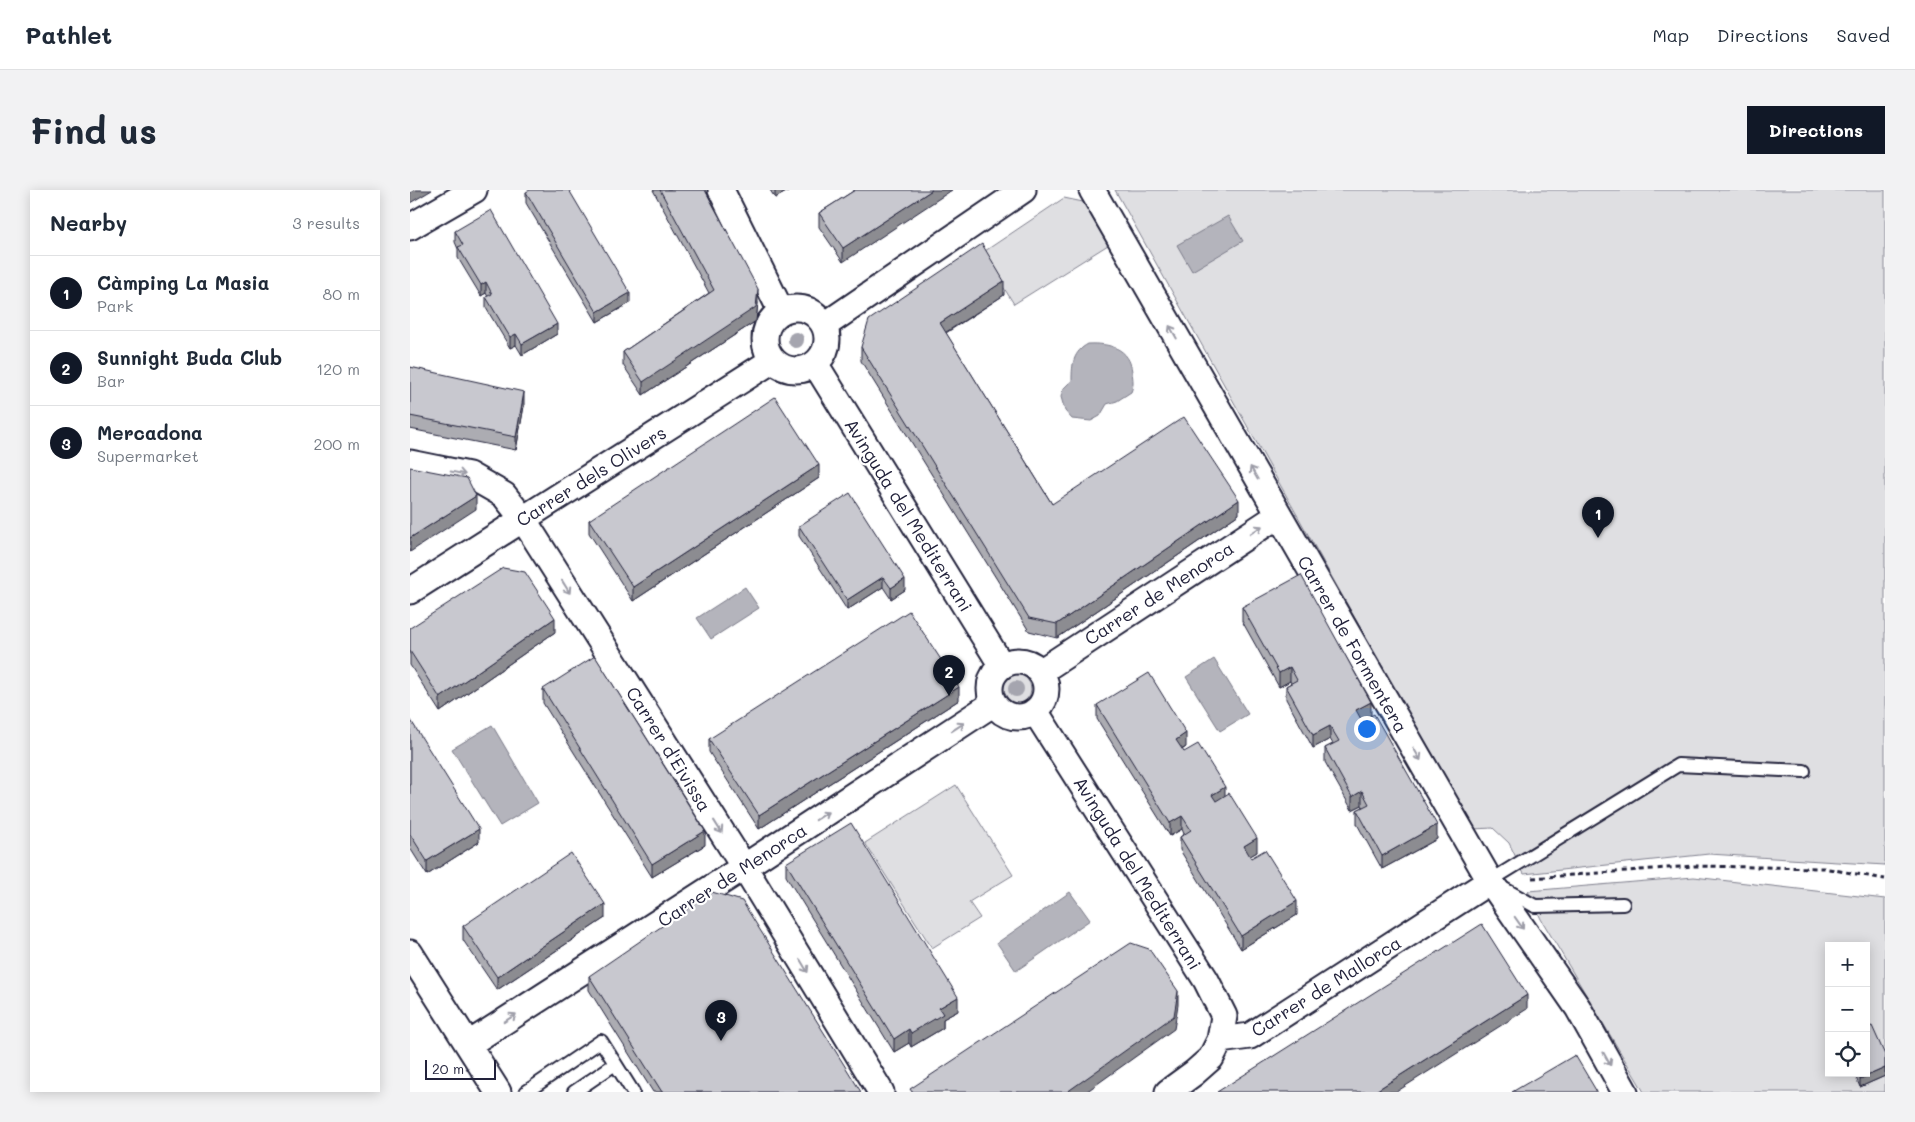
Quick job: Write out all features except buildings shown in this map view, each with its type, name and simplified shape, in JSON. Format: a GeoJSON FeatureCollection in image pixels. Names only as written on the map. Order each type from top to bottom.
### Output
{"type":"FeatureCollection","features":[{"type":"Feature","properties":{"kind":"street"},"geometry":{"type":"LineString","coordinates":[[410,227],[474,190]]}},
{"type":"Feature","properties":{"kind":"street"},"geometry":{"type":"LineString","coordinates":[[722,190],[781,311]]}},
{"type":"Feature","properties":{"kind":"street"},"geometry":{"type":"LineString","coordinates":[[825,325],[1023,190]]}},
{"type":"Feature","properties":{"kind":"street","name":"Carrer de Formentera"},"geometry":{"type":"LineString","coordinates":[[1092,190],[1490,881],[1578,1008],[1625,1092]]}},
{"type":"Feature","properties":{"kind":"street"},"geometry":{"type":"LineString","coordinates":[[793,307],[806,309],[817,315],[825,325],[828,339],[825,353],[816,364],[805,370],[794,371],[782,368],[773,360],[766,348],[765,334],[770,321],[781,311],[793,307]]}},
{"type":"Feature","properties":{"kind":"street","name":"Carrer dels Olivers"},"geometry":{"type":"LineString","coordinates":[[410,591],[773,360]]}},
{"type":"Feature","properties":{"kind":"street","name":"Avinguda del Mediterrani"},"geometry":{"type":"LineString","coordinates":[[816,364],[1002,666]]}},
{"type":"Feature","properties":{"kind":"street","name":"Carrer d'Eivissa"},"geometry":{"type":"LineString","coordinates":[[410,463],[469,475],[504,495],[523,519],[744,867],[881,1092]]}},
{"type":"Feature","properties":{"kind":"street","name":"Carrer de Menorca"},"geometry":{"type":"LineString","coordinates":[[1040,672],[1279,515]]}},
{"type":"Feature","properties":{"kind":"street"},"geometry":{"type":"LineString","coordinates":[[1022,661],[1032,665],[1040,672],[1046,688],[1045,697],[1035,711],[1027,716],[1017,717],[1000,711],[994,703],[990,688],[996,672],[1002,666],[1011,662],[1022,661]]}},
{"type":"Feature","properties":{"kind":"street","name":"Carrer de Menorca"},"geometry":{"type":"LineString","coordinates":[[469,1044],[994,703]]}},
{"type":"Feature","properties":{"kind":"street","name":"Avinguda del Mediterrani"},"geometry":{"type":"LineString","coordinates":[[1035,711],[1206,980],[1224,1016],[1220,1040]]}},
{"type":"Feature","properties":{"kind":"street","name":"Carrer de Mallorca"},"geometry":{"type":"LineString","coordinates":[[1220,1040],[1250,1036],[1490,881]]}},
{"type":"Feature","properties":{"kind":"street"},"geometry":{"type":"LineString","coordinates":[[410,953],[498,1092]]}},
{"type":"Feature","properties":{"kind":"street"},"geometry":{"type":"LineString","coordinates":[[1168,1092],[1211,1058],[1220,1040]]}},
{"type":"Feature","properties":{"kind":"lane"},"geometry":{"type":"LineString","coordinates":[[1623,904],[1534,906],[1490,881],[1678,765],[1804,771]]}},
{"type":"Feature","properties":{"kind":"lane"},"geometry":{"type":"LineString","coordinates":[[526,1092],[601,1042],[633,1092]]}},
{"type":"Feature","properties":{"kind":"lane"},"geometry":{"type":"LineString","coordinates":[[574,1092],[615,1064]]}},
{"type":"Feature","properties":{"kind":"path"},"geometry":{"type":"LineString","coordinates":[[1529,878],[1694,866],[1824,868],[1885,879]]}},
{"type":"Feature","properties":{"kind":"shaded area"},"geometry":{"type":"Polygon","coordinates":[[[1115,190],[1885,190],[1885,865],[1709,854],[1524,874],[1509,843],[1493,828],[1473,829],[1115,190]]]}},
{"type":"Feature","properties":{"kind":"shaded area"},"geometry":{"type":"Polygon","coordinates":[[[1064,198],[1083,202],[1108,245],[1014,304],[982,253],[1064,198]]]}},
{"type":"Feature","properties":{"kind":"shaded area"},"geometry":{"type":"Polygon","coordinates":[[[1228,216],[1243,241],[1192,271],[1177,245],[1228,216]]]}},
{"type":"Feature","properties":{"kind":"shaded area"},"geometry":{"type":"Polygon","coordinates":[[[1088,344],[1111,346],[1123,352],[1130,364],[1133,380],[1131,392],[1117,401],[1107,404],[1100,416],[1091,421],[1072,419],[1065,411],[1061,397],[1063,389],[1072,380],[1073,364],[1076,355],[1088,344]]]}},
{"type":"Feature","properties":{"kind":"shaded area"},"geometry":{"type":"Polygon","coordinates":[[[745,587],[759,608],[711,639],[697,618],[745,587]]]}},
{"type":"Feature","properties":{"kind":"shaded area"},"geometry":{"type":"Polygon","coordinates":[[[1214,659],[1248,714],[1220,731],[1186,677],[1214,659]]]}},
{"type":"Feature","properties":{"kind":"shaded area"},"geometry":{"type":"Polygon","coordinates":[[[1016,674],[1027,678],[1031,689],[1027,700],[1016,704],[1005,700],[1001,689],[1005,678],[1016,674]]]}},
{"type":"Feature","properties":{"kind":"shaded area"},"geometry":{"type":"Polygon","coordinates":[[[492,725],[538,803],[500,826],[452,749],[492,725]]]}},
{"type":"Feature","properties":{"kind":"shaded area"},"geometry":{"type":"Polygon","coordinates":[[[956,785],[1013,875],[969,902],[980,918],[932,948],[865,843],[956,785]]]}},
{"type":"Feature","properties":{"kind":"shaded area"},"geometry":{"type":"Polygon","coordinates":[[[1694,877],[1885,899],[1885,1092],[1644,1092],[1541,919],[1528,891],[1694,877]]]}},
{"type":"Feature","properties":{"kind":"shaded area"},"geometry":{"type":"Polygon","coordinates":[[[1070,892],[1090,920],[1016,971],[997,943],[1070,892]]]}},
{"type":"Feature","properties":{"kind":"place","name":"Càmping La Masia"},"geometry":{"type":"Point","coordinates":[1598,538]}},
{"type":"Feature","properties":{"kind":"place","name":"Sunnight Buda Club"},"geometry":{"type":"Point","coordinates":[949,696]}},
{"type":"Feature","properties":{"kind":"place","name":"Mercadona"},"geometry":{"type":"Point","coordinates":[721,1041]}}]}
